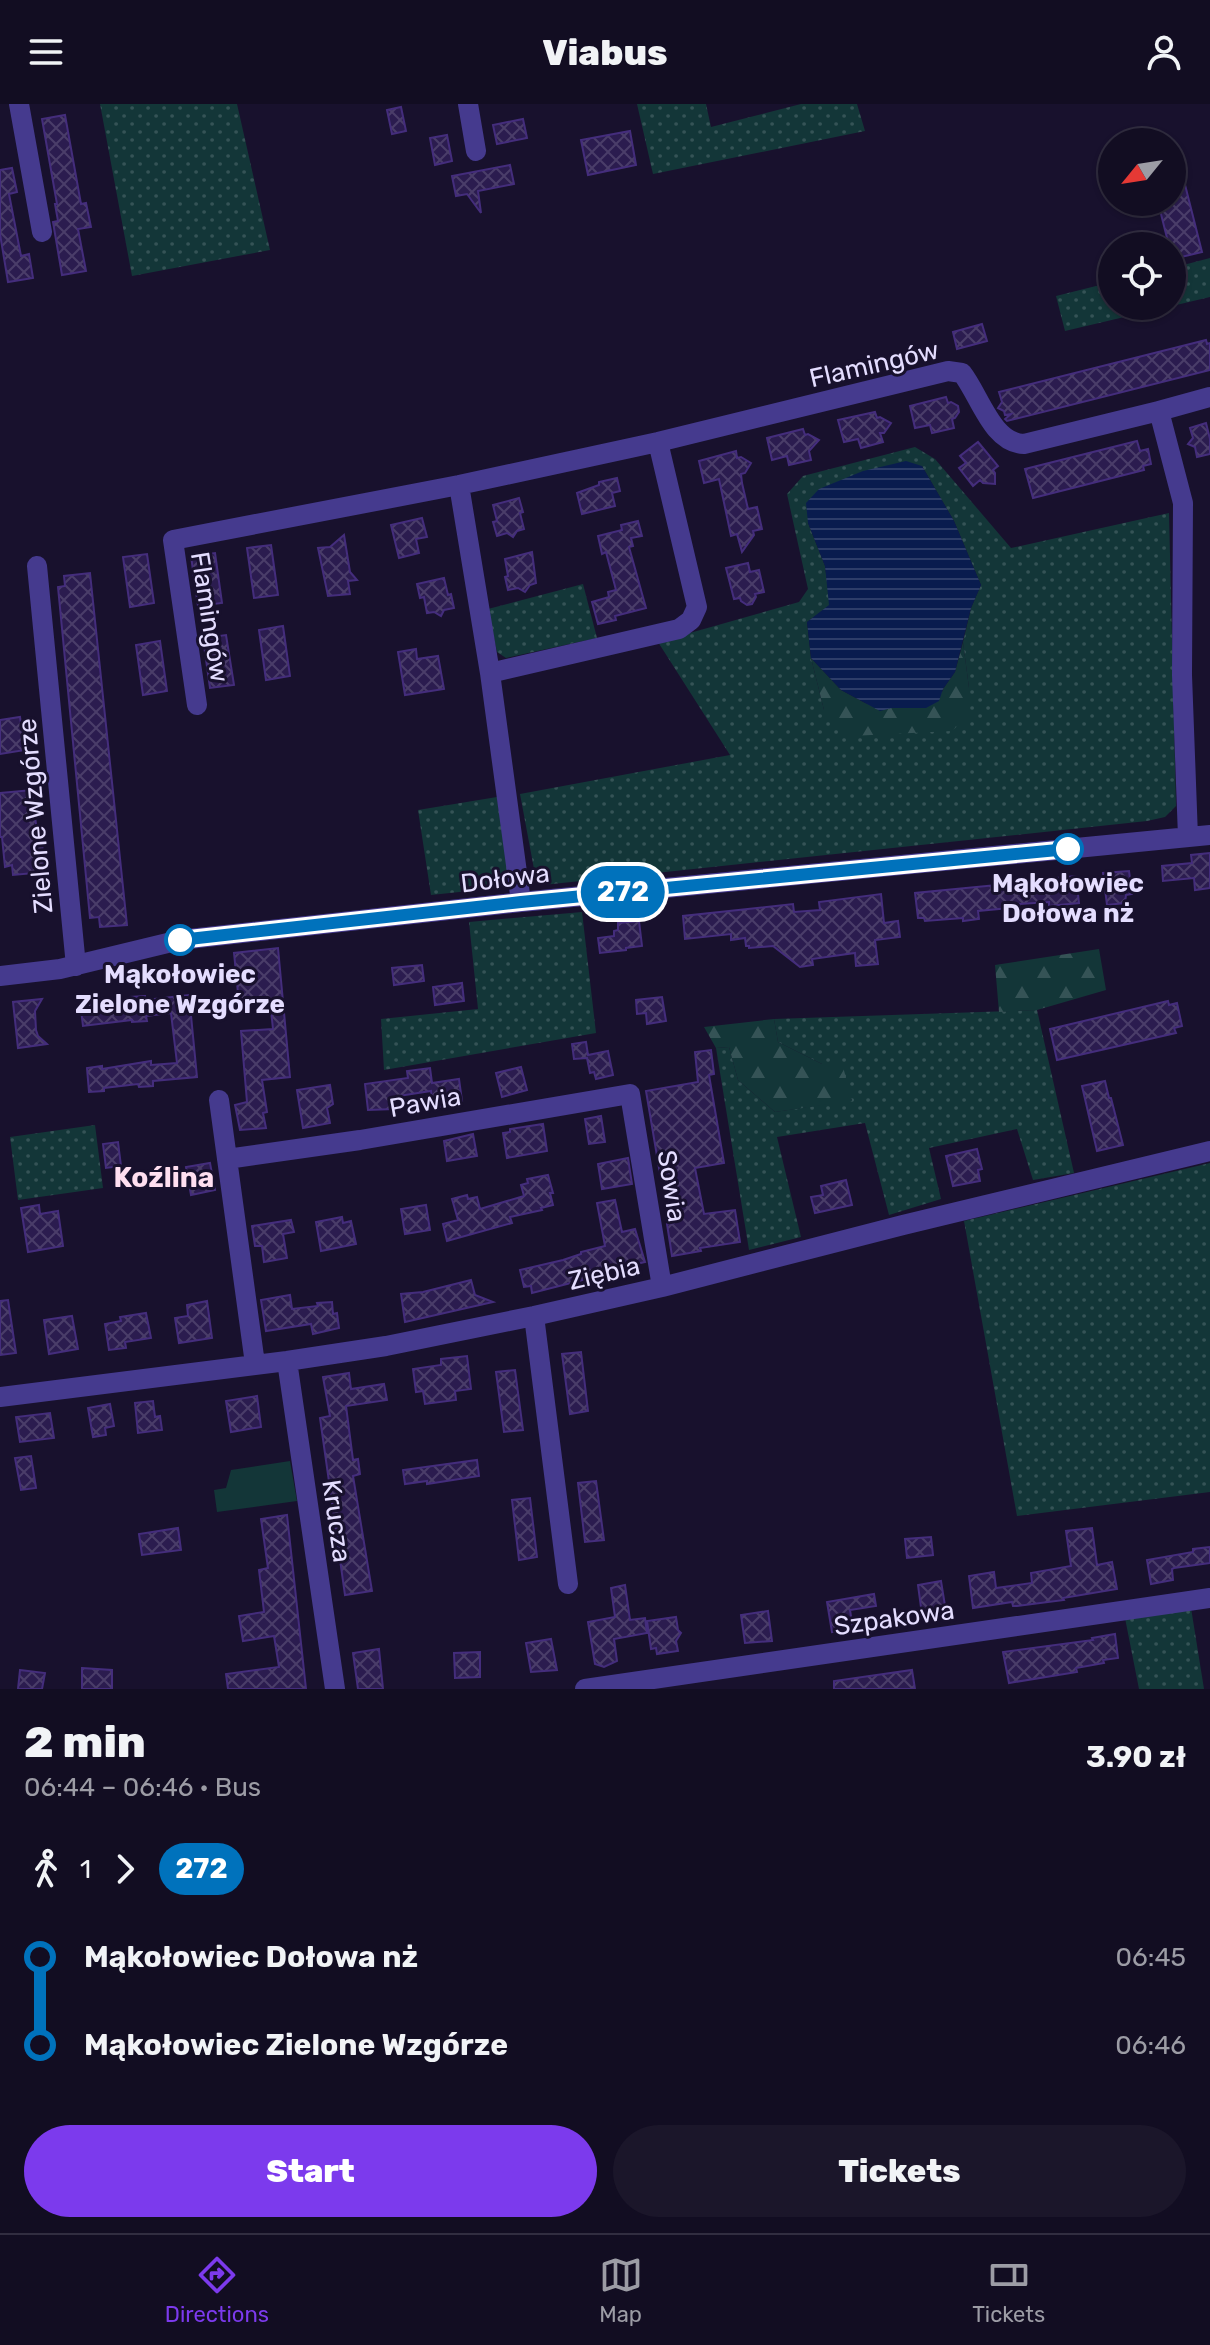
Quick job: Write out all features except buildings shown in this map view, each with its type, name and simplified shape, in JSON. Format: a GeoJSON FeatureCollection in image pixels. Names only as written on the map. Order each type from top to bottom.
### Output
{"type":"FeatureCollection","features":[{"type":"Feature","properties":{"kind":"street"},"geometry":{"type":"LineString","coordinates":[[19,104],[42,232]]}},
{"type":"Feature","properties":{"kind":"street"},"geometry":{"type":"LineString","coordinates":[[468,104],[476,151]]}},
{"type":"Feature","properties":{"kind":"street","name":"Flamingów"},"geometry":{"type":"LineString","coordinates":[[197,705],[173,540],[459,485],[658,442],[948,371],[962,373],[1002,438],[1013,444],[1024,444],[1210,397]]}},
{"type":"Feature","properties":{"kind":"street"},"geometry":{"type":"LineString","coordinates":[[1159,411],[1183,503],[1182,675],[1188,837]]}},
{"type":"Feature","properties":{"kind":"street"},"geometry":{"type":"LineString","coordinates":[[490,673],[679,629],[691,620],[697,607],[658,442]]}},
{"type":"Feature","properties":{"kind":"street"},"geometry":{"type":"LineString","coordinates":[[459,485],[490,673],[521,902]]}},
{"type":"Feature","properties":{"kind":"street","name":"Zielone Wzgórze"},"geometry":{"type":"LineString","coordinates":[[37,566],[76,966]]}},
{"type":"Feature","properties":{"kind":"street","name":"Dołowa"},"geometry":{"type":"LineString","coordinates":[[0,976],[76,966],[180,940],[521,902],[1210,835]]}},
{"type":"Feature","properties":{"kind":"street","name":"Pawia"},"geometry":{"type":"LineString","coordinates":[[227,1159],[360,1140],[630,1094]]}},
{"type":"Feature","properties":{"kind":"street","name":"Sowia"},"geometry":{"type":"LineString","coordinates":[[630,1094],[662,1287]]}},
{"type":"Feature","properties":{"kind":"street"},"geometry":{"type":"LineString","coordinates":[[219,1100],[255,1364]]}},
{"type":"Feature","properties":{"kind":"street","name":"Ziębia"},"geometry":{"type":"LineString","coordinates":[[0,1397],[386,1346],[534,1316],[1210,1151]]}},
{"type":"Feature","properties":{"kind":"street"},"geometry":{"type":"LineString","coordinates":[[534,1316],[568,1584]]}},
{"type":"Feature","properties":{"kind":"street","name":"Krucza"},"geometry":{"type":"LineString","coordinates":[[287,1361],[335,1689]]}},
{"type":"Feature","properties":{"kind":"street","name":"Szpakowa"},"geometry":{"type":"LineString","coordinates":[[585,1689],[1210,1598]]}},
{"type":"Feature","properties":{"kind":"green space"},"geometry":{"type":"Polygon","coordinates":[[[100,104],[237,104],[270,250],[132,276],[100,104]]]}},
{"type":"Feature","properties":{"kind":"green space"},"geometry":{"type":"Polygon","coordinates":[[[637,104],[706,104],[711,127],[801,104],[857,104],[865,131],[653,174],[637,104]]]}},
{"type":"Feature","properties":{"kind":"green space"},"geometry":{"type":"Polygon","coordinates":[[[1210,258],[1210,297],[1186,303],[1186,264],[1210,258]]]}},
{"type":"Feature","properties":{"kind":"green space"},"geometry":{"type":"Polygon","coordinates":[[[1098,286],[1098,320],[1112,320],[1065,331],[1056,296],[1098,286]]]}},
{"type":"Feature","properties":{"kind":"green space"},"geometry":{"type":"Polygon","coordinates":[[[915,447],[935,459],[1011,548],[1169,513],[1176,806],[1165,817],[1147,821],[543,885],[534,869],[520,794],[730,755],[658,642],[799,602],[808,589],[787,494],[803,476],[915,447]],[[922,466],[808,523],[825,566],[830,605],[807,622],[811,658],[824,710],[969,688],[963,642],[971,608],[981,585],[954,521],[922,466]]]}},
{"type":"Feature","properties":{"kind":"green space"},"geometry":{"type":"Polygon","coordinates":[[[583,584],[597,638],[506,658],[497,652],[488,609],[583,584]]]}},
{"type":"Feature","properties":{"kind":"green space"},"geometry":{"type":"Polygon","coordinates":[[[963,642],[969,688],[966,718],[952,731],[851,736],[824,710],[811,658],[841,690],[880,711],[926,708],[939,701],[955,672],[963,642]]]}},
{"type":"Feature","properties":{"kind":"green space"},"geometry":{"type":"Polygon","coordinates":[[[497,797],[508,869],[505,882],[497,888],[431,895],[418,810],[497,797]]]}},
{"type":"Feature","properties":{"kind":"green space"},"geometry":{"type":"Polygon","coordinates":[[[582,912],[596,1033],[384,1070],[381,1019],[478,1009],[469,922],[582,912]]]}},
{"type":"Feature","properties":{"kind":"green space"},"geometry":{"type":"Polygon","coordinates":[[[1099,949],[1106,990],[1037,1010],[999,1012],[995,965],[1099,949]]]}},
{"type":"Feature","properties":{"kind":"green space"},"geometry":{"type":"Polygon","coordinates":[[[1037,1010],[1074,1173],[1033,1180],[1017,1129],[929,1148],[941,1199],[889,1215],[865,1123],[777,1137],[801,1237],[749,1250],[716,1048],[729,1047],[738,1080],[775,1112],[852,1100],[822,1064],[778,1042],[774,1019],[1037,1010]]]}},
{"type":"Feature","properties":{"kind":"green space"},"geometry":{"type":"Polygon","coordinates":[[[774,1019],[778,1042],[822,1064],[841,1059],[852,1101],[775,1112],[738,1080],[729,1047],[716,1048],[704,1027],[774,1019]]]}},
{"type":"Feature","properties":{"kind":"green space"},"geometry":{"type":"Polygon","coordinates":[[[95,1125],[103,1188],[18,1200],[10,1137],[95,1125]]]}},
{"type":"Feature","properties":{"kind":"green space"},"geometry":{"type":"Polygon","coordinates":[[[1210,1163],[1210,1492],[1017,1516],[964,1221],[1210,1163]]]}},
{"type":"Feature","properties":{"kind":"green space"},"geometry":{"type":"Polygon","coordinates":[[[290,1461],[297,1501],[217,1512],[214,1490],[226,1488],[231,1470],[290,1461]]]}},
{"type":"Feature","properties":{"kind":"green space"},"geometry":{"type":"Polygon","coordinates":[[[1191,1608],[1204,1689],[1139,1689],[1125,1618],[1191,1608]]]}},
{"type":"Feature","properties":{"kind":"water"},"geometry":{"type":"Polygon","coordinates":[[[906,461],[922,466],[954,521],[981,585],[971,608],[955,672],[939,701],[926,708],[880,711],[841,690],[811,658],[807,622],[829,605],[825,566],[808,523],[806,503],[819,489],[863,471],[906,461]]]}},
{"type":"Feature","properties":{"kind":"bus line","name":"272"},"geometry":{"type":"LineString","coordinates":[[180,940],[521,902],[1068,849]]}},
{"type":"Feature","properties":{"kind":"place","name":"Mąkołowiec Dołowa nż"},"geometry":{"type":"Point","coordinates":[1068,849]}},
{"type":"Feature","properties":{"kind":"place","name":"Mąkołowiec Zielone Wzgórze"},"geometry":{"type":"Point","coordinates":[180,940]}},
{"type":"Feature","properties":{"kind":"district","name":"Koźlina"},"geometry":{"type":"Point","coordinates":[164,1177]}}]}
